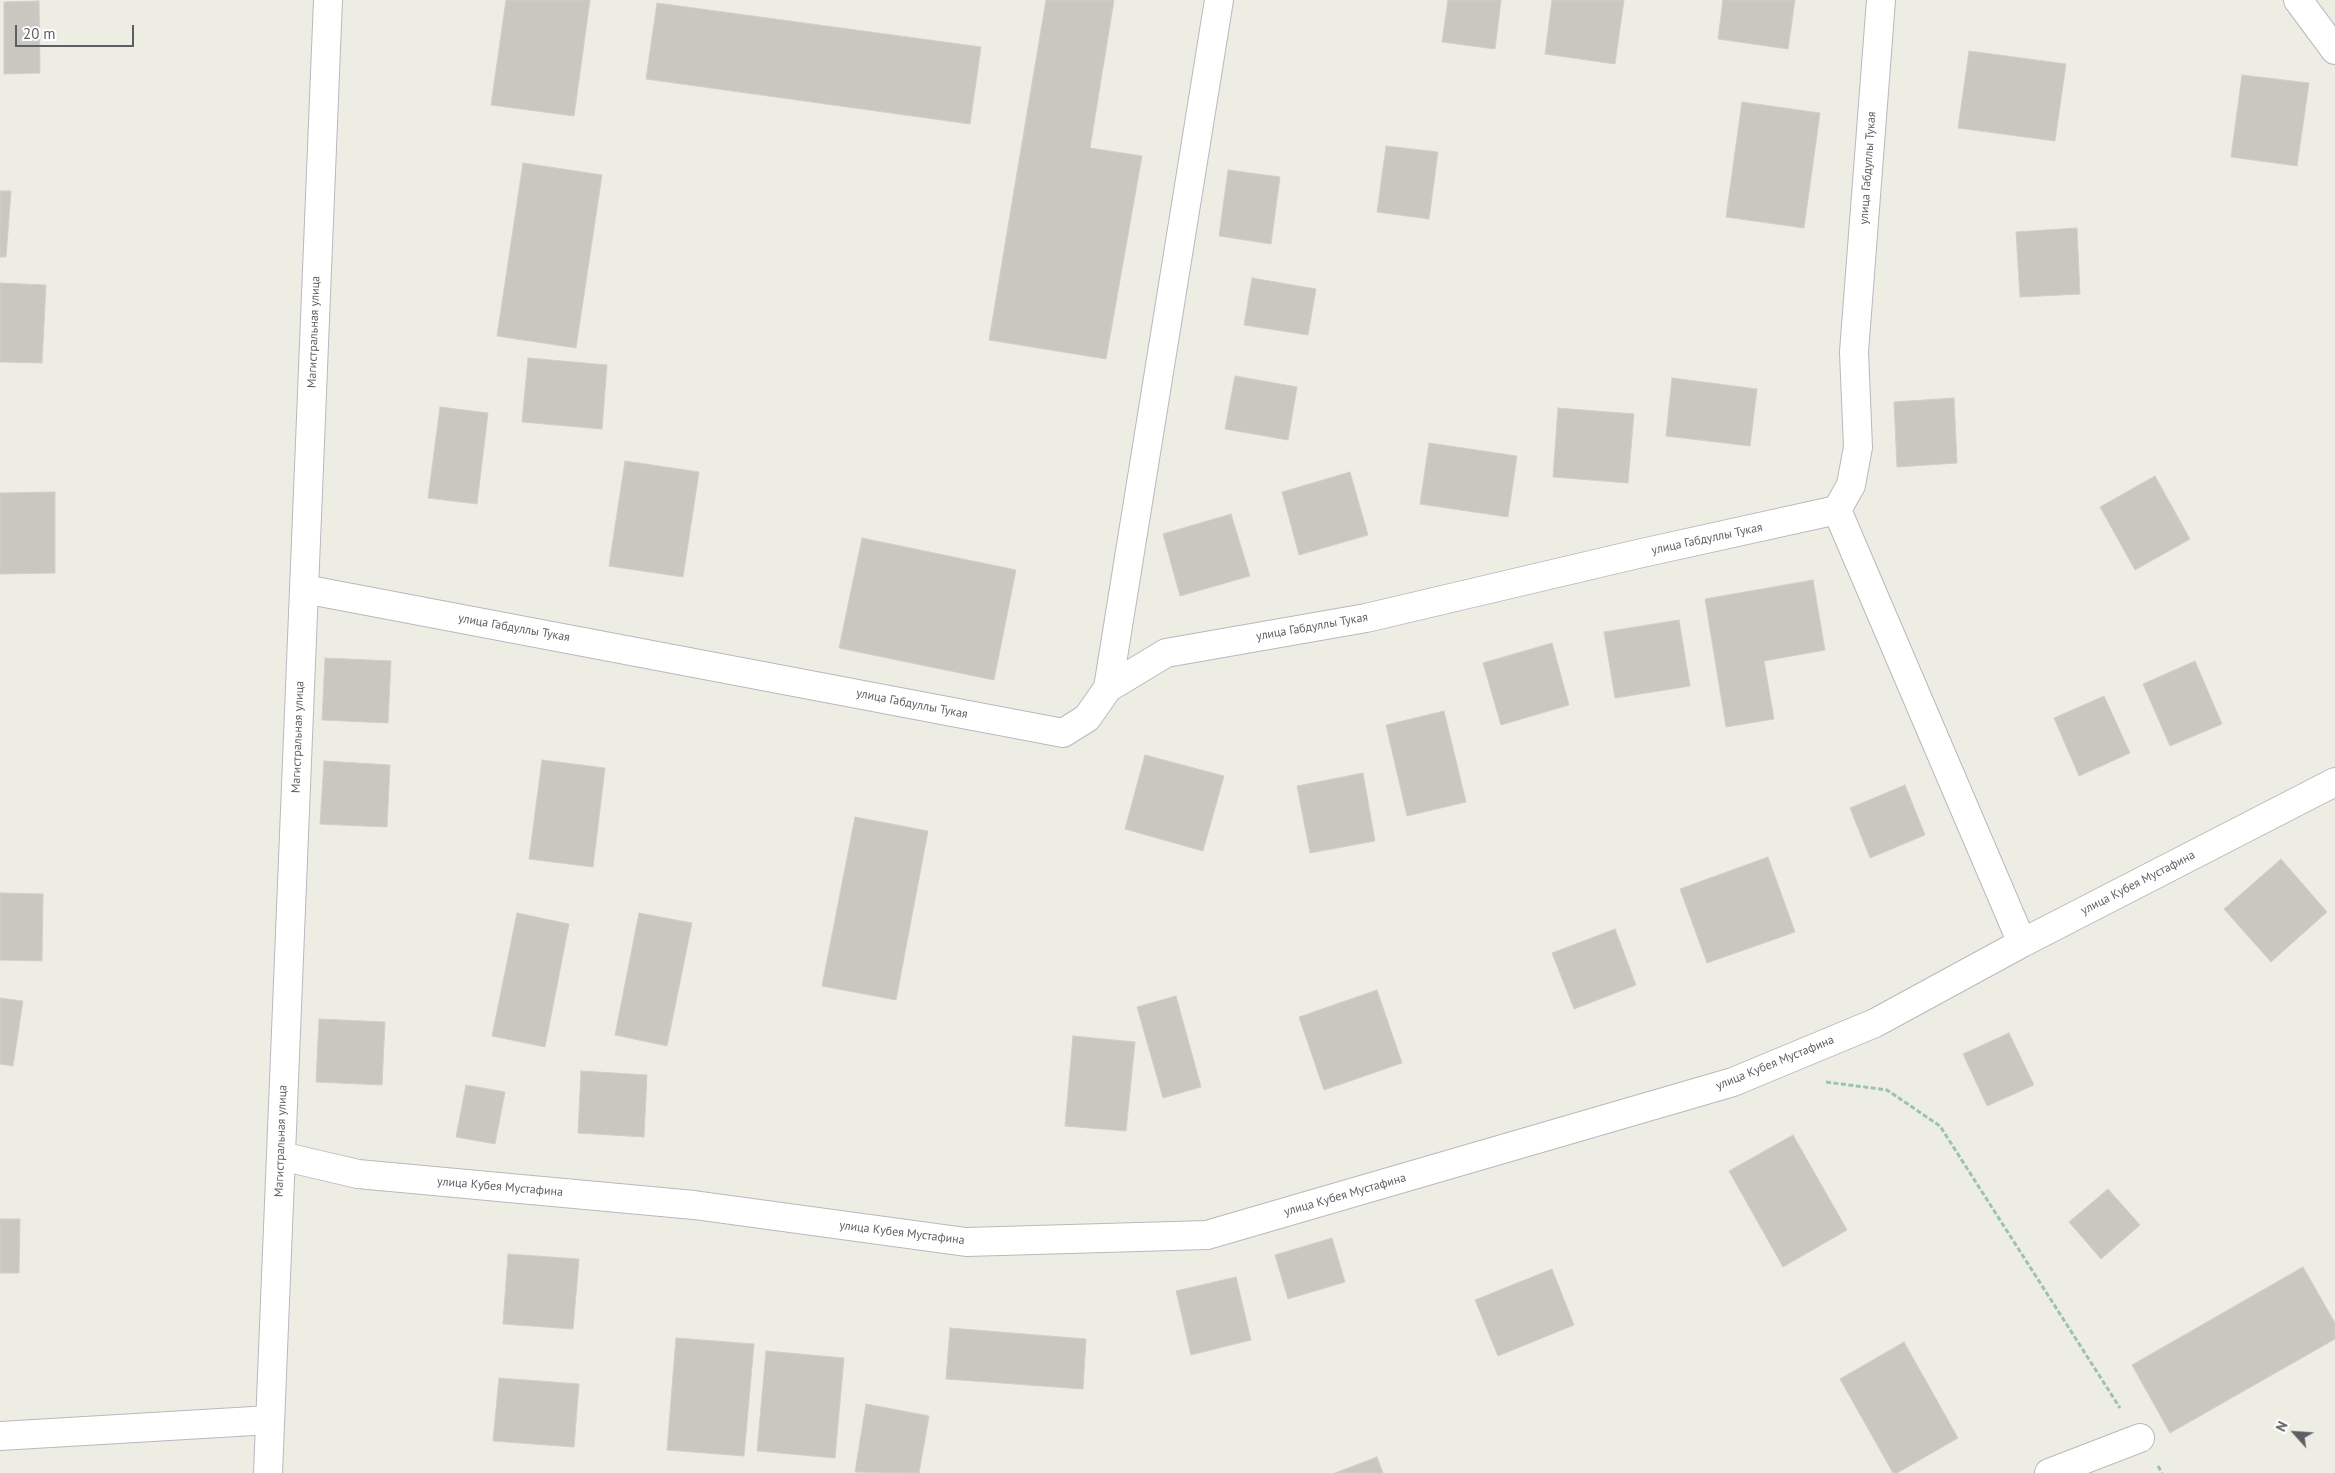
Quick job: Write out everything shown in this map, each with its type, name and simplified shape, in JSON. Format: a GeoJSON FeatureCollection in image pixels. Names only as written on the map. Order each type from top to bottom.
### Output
{"type":"FeatureCollection","features":[{"type":"Feature","properties":{"kind":"street","name":"Магистральная улица"},"geometry":{"type":"LineString","coordinates":[[268,1473],[328,0]]}},
{"type":"Feature","properties":{"kind":"street"},"geometry":{"type":"LineString","coordinates":[[1108,688],[1219,0]]}},
{"type":"Feature","properties":{"kind":"street","name":"улица Габдуллы Тукая"},"geometry":{"type":"LineString","coordinates":[[304,589],[1064,733],[1087,718],[1108,688],[1166,653],[1366,618],[1837,510],[1851,485],[1858,447],[1854,352],[1881,0]]}},
{"type":"Feature","properties":{"kind":"street"},"geometry":{"type":"LineString","coordinates":[[2298,0],[2335,50]]}},
{"type":"Feature","properties":{"kind":"street"},"geometry":{"type":"LineString","coordinates":[[1837,510],[2022,943]]}},
{"type":"Feature","properties":{"kind":"street","name":"улица Кубея Мустафина"},"geometry":{"type":"LineString","coordinates":[[281,1156],[358,1174],[694,1205],[966,1242],[1207,1235],[1733,1082],[1875,1022],[2022,943],[2335,782]]}},
{"type":"Feature","properties":{"kind":"street"},"geometry":{"type":"LineString","coordinates":[[0,1436],[270,1420]]}},
{"type":"Feature","properties":{"kind":"street"},"geometry":{"type":"LineString","coordinates":[[2049,1473],[2140,1438]]}},
{"type":"Feature","properties":{"kind":"path"},"geometry":{"type":"LineString","coordinates":[[1820,1082],[1887,1090],[1940,1126],[2162,1473]]}},
{"type":"Feature","properties":{"kind":"building"},"geometry":{"type":"Polygon","coordinates":[[[506,0],[590,0],[574,116],[491,105],[506,0]]]}},
{"type":"Feature","properties":{"kind":"building"},"geometry":{"type":"Polygon","coordinates":[[[1046,0],[1114,0],[1090,148],[1142,156],[1106,359],[989,340],[1046,0]]]}},
{"type":"Feature","properties":{"kind":"building"},"geometry":{"type":"Polygon","coordinates":[[[1448,0],[1501,0],[1495,49],[1442,42],[1448,0]]]}},
{"type":"Feature","properties":{"kind":"building"},"geometry":{"type":"Polygon","coordinates":[[[1552,0],[1624,0],[1615,64],[1545,54],[1552,0]]]}},
{"type":"Feature","properties":{"kind":"building"},"geometry":{"type":"Polygon","coordinates":[[[1723,0],[1795,0],[1788,49],[1718,39],[1723,0]]]}},
{"type":"Feature","properties":{"kind":"building"},"geometry":{"type":"Polygon","coordinates":[[[39,1],[40,73],[4,74],[4,2],[39,1]]]}},
{"type":"Feature","properties":{"kind":"building"},"geometry":{"type":"Polygon","coordinates":[[[657,3],[981,47],[970,124],[646,79],[657,3]]]}},
{"type":"Feature","properties":{"kind":"building"},"geometry":{"type":"Polygon","coordinates":[[[1969,51],[2066,64],[2055,141],[1958,128],[1969,51]]]}},
{"type":"Feature","properties":{"kind":"building"},"geometry":{"type":"Polygon","coordinates":[[[2242,75],[2309,83],[2297,166],[2231,157],[2242,75]]]}},
{"type":"Feature","properties":{"kind":"building"},"geometry":{"type":"Polygon","coordinates":[[[1742,102],[1820,113],[1804,228],[1726,217],[1742,102]]]}},
{"type":"Feature","properties":{"kind":"building"},"geometry":{"type":"Polygon","coordinates":[[[1386,146],[1438,152],[1429,219],[1377,212],[1386,146]]]}},
{"type":"Feature","properties":{"kind":"building"},"geometry":{"type":"Polygon","coordinates":[[[523,163],[602,175],[576,348],[497,336],[523,163]]]}},
{"type":"Feature","properties":{"kind":"building"},"geometry":{"type":"Polygon","coordinates":[[[1228,170],[1280,177],[1271,244],[1219,236],[1228,170]]]}},
{"type":"Feature","properties":{"kind":"building"},"geometry":{"type":"Polygon","coordinates":[[[0,191],[11,191],[6,257],[0,257],[0,191]]]}},
{"type":"Feature","properties":{"kind":"building"},"geometry":{"type":"Polygon","coordinates":[[[2077,228],[2080,294],[2020,297],[2016,232],[2077,228]]]}},
{"type":"Feature","properties":{"kind":"building"},"geometry":{"type":"Polygon","coordinates":[[[1252,278],[1316,289],[1308,335],[1244,325],[1252,278]]]}},
{"type":"Feature","properties":{"kind":"building"},"geometry":{"type":"Polygon","coordinates":[[[0,283],[46,285],[42,363],[0,362],[0,283]]]}},
{"type":"Feature","properties":{"kind":"building"},"geometry":{"type":"Polygon","coordinates":[[[528,358],[607,365],[602,429],[522,422],[528,358]]]}},
{"type":"Feature","properties":{"kind":"building"},"geometry":{"type":"Polygon","coordinates":[[[1235,376],[1297,387],[1288,440],[1225,429],[1235,376]]]}},
{"type":"Feature","properties":{"kind":"building"},"geometry":{"type":"Polygon","coordinates":[[[1672,378],[1757,389],[1750,446],[1666,436],[1672,378]]]}},
{"type":"Feature","properties":{"kind":"building"},"geometry":{"type":"Polygon","coordinates":[[[1954,398],[1957,463],[1897,467],[1894,402],[1954,398]]]}},
{"type":"Feature","properties":{"kind":"building"},"geometry":{"type":"Polygon","coordinates":[[[440,407],[488,413],[477,504],[428,498],[440,407]]]}},
{"type":"Feature","properties":{"kind":"building"},"geometry":{"type":"Polygon","coordinates":[[[1558,408],[1634,414],[1628,483],[1553,477],[1558,408]]]}},
{"type":"Feature","properties":{"kind":"building"},"geometry":{"type":"Polygon","coordinates":[[[1429,443],[1517,456],[1508,517],[1420,504],[1429,443]]]}},
{"type":"Feature","properties":{"kind":"building"},"geometry":{"type":"Polygon","coordinates":[[[625,461],[699,472],[683,577],[609,566],[625,461]]]}},
{"type":"Feature","properties":{"kind":"building"},"geometry":{"type":"Polygon","coordinates":[[[1350,472],[1368,535],[1299,555],[1282,492],[1350,472]]]}},
{"type":"Feature","properties":{"kind":"building"},"geometry":{"type":"Polygon","coordinates":[[[2155,476],[2190,539],[2135,570],[2100,507],[2155,476]]]}},
{"type":"Feature","properties":{"kind":"building"},"geometry":{"type":"Polygon","coordinates":[[[55,492],[55,573],[0,574],[0,493],[55,492]]]}},
{"type":"Feature","properties":{"kind":"building"},"geometry":{"type":"Polygon","coordinates":[[[1231,514],[1250,576],[1180,596],[1163,534],[1231,514]]]}},
{"type":"Feature","properties":{"kind":"building"},"geometry":{"type":"Polygon","coordinates":[[[862,538],[1016,570],[994,680],[839,648],[862,538]]]}},
{"type":"Feature","properties":{"kind":"building"},"geometry":{"type":"Polygon","coordinates":[[[1813,580],[1825,650],[1764,661],[1774,719],[1726,727],[1705,599],[1813,580]]]}},
{"type":"Feature","properties":{"kind":"building"},"geometry":{"type":"Polygon","coordinates":[[[1679,620],[1690,686],[1615,698],[1604,632],[1679,620]]]}},
{"type":"Feature","properties":{"kind":"building"},"geometry":{"type":"Polygon","coordinates":[[[1552,643],[1569,705],[1501,725],[1483,663],[1552,643]]]}},
{"type":"Feature","properties":{"kind":"building"},"geometry":{"type":"Polygon","coordinates":[[[325,658],[391,661],[388,723],[322,720],[325,658]]]}},
{"type":"Feature","properties":{"kind":"building"},"geometry":{"type":"Polygon","coordinates":[[[2195,661],[2222,724],[2170,746],[2143,684],[2195,661]]]}},
{"type":"Feature","properties":{"kind":"building"},"geometry":{"type":"Polygon","coordinates":[[[2104,696],[2130,753],[2079,776],[2054,718],[2104,696]]]}},
{"type":"Feature","properties":{"kind":"building"},"geometry":{"type":"Polygon","coordinates":[[[1444,711],[1466,802],[1407,816],[1386,725],[1444,711]]]}},
{"type":"Feature","properties":{"kind":"building"},"geometry":{"type":"Polygon","coordinates":[[[1145,755],[1224,776],[1203,851],[1125,829],[1145,755]]]}},
{"type":"Feature","properties":{"kind":"building"},"geometry":{"type":"Polygon","coordinates":[[[542,760],[605,768],[593,867],[529,859],[542,760]]]}},
{"type":"Feature","properties":{"kind":"building"},"geometry":{"type":"Polygon","coordinates":[[[324,761],[390,765],[387,827],[320,824],[324,761]]]}},
{"type":"Feature","properties":{"kind":"building"},"geometry":{"type":"Polygon","coordinates":[[[1363,773],[1375,841],[1310,853],[1297,786],[1363,773]]]}},
{"type":"Feature","properties":{"kind":"building"},"geometry":{"type":"Polygon","coordinates":[[[1905,785],[1925,835],[1870,858],[1850,808],[1905,785]]]}},
{"type":"Feature","properties":{"kind":"building"},"geometry":{"type":"Polygon","coordinates":[[[855,817],[928,831],[896,1000],[822,986],[855,817]]]}},
{"type":"Feature","properties":{"kind":"building"},"geometry":{"type":"Polygon","coordinates":[[[1768,857],[1795,932],[1707,963],[1680,889],[1768,857]]]}},
{"type":"Feature","properties":{"kind":"building"},"geometry":{"type":"Polygon","coordinates":[[[2281,859],[2327,912],[2271,962],[2224,909],[2281,859]]]}},
{"type":"Feature","properties":{"kind":"building"},"geometry":{"type":"Polygon","coordinates":[[[0,893],[43,894],[42,961],[0,960],[0,893]]]}},
{"type":"Feature","properties":{"kind":"building"},"geometry":{"type":"Polygon","coordinates":[[[517,913],[569,924],[545,1047],[492,1036],[517,913]]]}},
{"type":"Feature","properties":{"kind":"building"},"geometry":{"type":"Polygon","coordinates":[[[639,913],[692,923],[667,1046],[615,1035],[639,913]]]}},
{"type":"Feature","properties":{"kind":"building"},"geometry":{"type":"Polygon","coordinates":[[[1615,929],[1636,985],[1574,1009],[1552,953],[1615,929]]]}},
{"type":"Feature","properties":{"kind":"building"},"geometry":{"type":"Polygon","coordinates":[[[1377,990],[1402,1063],[1324,1090],[1299,1017],[1377,990]]]}},
{"type":"Feature","properties":{"kind":"building"},"geometry":{"type":"Polygon","coordinates":[[[1176,996],[1201,1087],[1163,1098],[1137,1007],[1176,996]]]}},
{"type":"Feature","properties":{"kind":"building"},"geometry":{"type":"Polygon","coordinates":[[[0,998],[23,1001],[13,1066],[0,1064],[0,998]]]}},
{"type":"Feature","properties":{"kind":"building"},"geometry":{"type":"Polygon","coordinates":[[[319,1019],[385,1022],[382,1085],[316,1082],[319,1019]]]}},
{"type":"Feature","properties":{"kind":"building"},"geometry":{"type":"Polygon","coordinates":[[[2009,1033],[2034,1085],[1987,1106],[1963,1054],[2009,1033]]]}},
{"type":"Feature","properties":{"kind":"building"},"geometry":{"type":"Polygon","coordinates":[[[1073,1036],[1135,1042],[1126,1131],[1065,1126],[1073,1036]]]}},
{"type":"Feature","properties":{"kind":"building"},"geometry":{"type":"Polygon","coordinates":[[[581,1071],[647,1075],[644,1137],[578,1133],[581,1071]]]}},
{"type":"Feature","properties":{"kind":"building"},"geometry":{"type":"Polygon","coordinates":[[[466,1085],[505,1092],[495,1144],[456,1137],[466,1085]]]}},
{"type":"Feature","properties":{"kind":"building"},"geometry":{"type":"Polygon","coordinates":[[[1793,1135],[1847,1230],[1783,1267],[1729,1171],[1793,1135]]]}},
{"type":"Feature","properties":{"kind":"building"},"geometry":{"type":"Polygon","coordinates":[[[2108,1189],[2140,1225],[2101,1259],[2069,1222],[2108,1189]]]}},
{"type":"Feature","properties":{"kind":"building"},"geometry":{"type":"Polygon","coordinates":[[[0,1219],[20,1219],[19,1273],[0,1273],[0,1219]]]}},
{"type":"Feature","properties":{"kind":"building"},"geometry":{"type":"Polygon","coordinates":[[[1332,1238],[1345,1282],[1288,1299],[1275,1255],[1332,1238]]]}},
{"type":"Feature","properties":{"kind":"building"},"geometry":{"type":"Polygon","coordinates":[[[508,1254],[579,1259],[573,1329],[503,1324],[508,1254]]]}},
{"type":"Feature","properties":{"kind":"building"},"geometry":{"type":"Polygon","coordinates":[[[2303,1267],[2335,1323],[2335,1339],[2170,1433],[2132,1365],[2303,1267]]]}},
{"type":"Feature","properties":{"kind":"building"},"geometry":{"type":"Polygon","coordinates":[[[1552,1269],[1574,1325],[1498,1356],[1475,1300],[1552,1269]]]}},
{"type":"Feature","properties":{"kind":"building"},"geometry":{"type":"Polygon","coordinates":[[[1236,1277],[1251,1340],[1191,1355],[1176,1291],[1236,1277]]]}},
{"type":"Feature","properties":{"kind":"building"},"geometry":{"type":"Polygon","coordinates":[[[950,1328],[1086,1339],[1083,1389],[946,1379],[950,1328]]]}},
{"type":"Feature","properties":{"kind":"building"},"geometry":{"type":"Polygon","coordinates":[[[676,1338],[754,1344],[744,1456],[667,1450],[676,1338]]]}},
{"type":"Feature","properties":{"kind":"building"},"geometry":{"type":"Polygon","coordinates":[[[1904,1342],[1958,1438],[1897,1473],[1893,1473],[1840,1379],[1904,1342]]]}},
{"type":"Feature","properties":{"kind":"building"},"geometry":{"type":"Polygon","coordinates":[[[766,1351],[844,1358],[835,1458],[757,1451],[766,1351]]]}},
{"type":"Feature","properties":{"kind":"building"},"geometry":{"type":"Polygon","coordinates":[[[499,1378],[579,1384],[574,1447],[493,1441],[499,1378]]]}},
{"type":"Feature","properties":{"kind":"building"},"geometry":{"type":"Polygon","coordinates":[[[866,1404],[929,1416],[919,1473],[855,1472],[866,1404]]]}},
{"type":"Feature","properties":{"kind":"building"},"geometry":{"type":"Polygon","coordinates":[[[1377,1457],[1383,1473],[1335,1473],[1377,1457]]]}}]}
